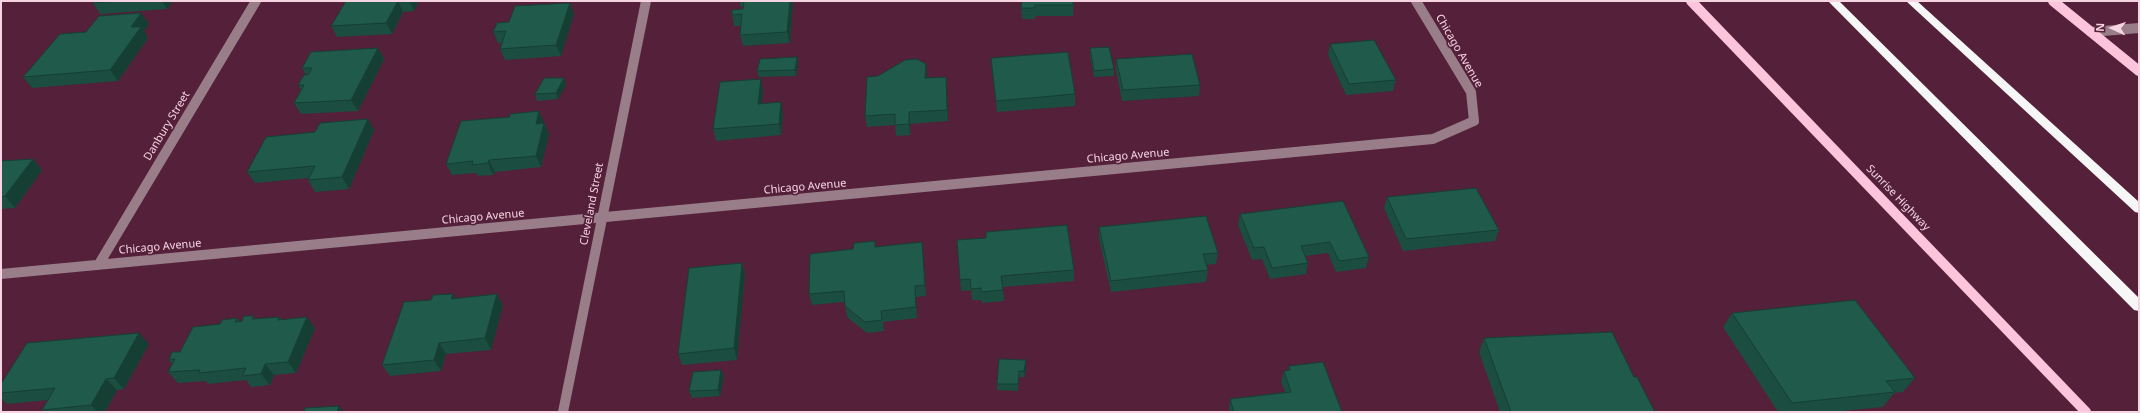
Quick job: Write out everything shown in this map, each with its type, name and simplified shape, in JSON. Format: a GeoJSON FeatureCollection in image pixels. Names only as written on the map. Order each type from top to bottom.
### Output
{"type":"FeatureCollection","features":[{"type":"Feature","properties":{"kind":"highway"},"geometry":{"type":"LineString","coordinates":[[1834,1],[2139,306]]}},
{"type":"Feature","properties":{"kind":"highway"},"geometry":{"type":"LineString","coordinates":[[1912,1],[2139,209]]}},
{"type":"Feature","properties":{"kind":"main road","name":"Sunrise Highway"},"geometry":{"type":"LineString","coordinates":[[1691,1],[2086,412]]}},
{"type":"Feature","properties":{"kind":"main road"},"geometry":{"type":"LineString","coordinates":[[2053,1],[2139,71]]}},
{"type":"Feature","properties":{"kind":"street","name":"Danbury Street"},"geometry":{"type":"LineString","coordinates":[[99,264],[256,1]]}},
{"type":"Feature","properties":{"kind":"street","name":"Cleveland Street"},"geometry":{"type":"LineString","coordinates":[[563,412],[646,1]]}},
{"type":"Feature","properties":{"kind":"street","name":"Chicago Avenue"},"geometry":{"type":"LineString","coordinates":[[1,274],[1433,139],[1474,121],[1471,92],[1416,1]]}},
{"type":"Feature","properties":{"kind":"street"},"geometry":{"type":"LineString","coordinates":[[2091,32],[2139,28]]}},
{"type":"Feature","properties":{"kind":"building"},"geometry":{"type":"Polygon","coordinates":[[[94,1],[120,1],[93,3],[94,1]]]}},
{"type":"Feature","properties":{"kind":"building"},"geometry":{"type":"Polygon","coordinates":[[[346,1],[398,1],[386,23],[331,26],[346,1]]]}},
{"type":"Feature","properties":{"kind":"building"},"geometry":{"type":"Polygon","coordinates":[[[744,1],[790,1],[787,32],[740,35],[742,14],[732,15],[732,10],[743,9],[744,1]]]}},
{"type":"Feature","properties":{"kind":"building"},"geometry":{"type":"Polygon","coordinates":[[[1022,1],[1073,1],[1073,5],[1035,5],[1034,8],[1021,8],[1022,1]]]}},
{"type":"Feature","properties":{"kind":"building"},"geometry":{"type":"Polygon","coordinates":[[[570,3],[556,45],[500,49],[506,31],[493,32],[497,23],[509,22],[515,6],[570,3]]]}},
{"type":"Feature","properties":{"kind":"building"},"geometry":{"type":"Polygon","coordinates":[[[141,13],[131,27],[141,27],[110,70],[23,77],[60,34],[86,32],[99,16],[141,13]]]}},
{"type":"Feature","properties":{"kind":"building"},"geometry":{"type":"Polygon","coordinates":[[[1374,40],[1396,80],[1349,84],[1330,44],[1374,40]]]}},
{"type":"Feature","properties":{"kind":"building"},"geometry":{"type":"Polygon","coordinates":[[[1109,47],[1114,69],[1094,71],[1090,48],[1109,47]]]}},
{"type":"Feature","properties":{"kind":"building"},"geometry":{"type":"Polygon","coordinates":[[[378,48],[351,100],[294,103],[304,85],[298,85],[304,75],[308,75],[312,68],[302,68],[311,52],[378,48]]]}},
{"type":"Feature","properties":{"kind":"building"},"geometry":{"type":"Polygon","coordinates":[[[1068,52],[1075,94],[996,101],[991,58],[1068,52]]]}},
{"type":"Feature","properties":{"kind":"building"},"geometry":{"type":"Polygon","coordinates":[[[1192,54],[1200,85],[1123,90],[1116,59],[1192,54]]]}},
{"type":"Feature","properties":{"kind":"building"},"geometry":{"type":"Polygon","coordinates":[[[797,57],[795,70],[757,71],[760,59],[797,57]]]}},
{"type":"Feature","properties":{"kind":"building"},"geometry":{"type":"Polygon","coordinates":[[[917,59],[926,64],[925,78],[946,77],[947,110],[909,112],[909,124],[895,125],[895,114],[865,116],[867,77],[878,76],[905,60],[917,59]]]}},
{"type":"Feature","properties":{"kind":"building"},"geometry":{"type":"Polygon","coordinates":[[[544,78],[564,78],[556,93],[535,94],[544,78]]]}},
{"type":"Feature","properties":{"kind":"building"},"geometry":{"type":"Polygon","coordinates":[[[761,79],[758,104],[781,102],[779,124],[713,129],[720,82],[761,79]]]}},
{"type":"Feature","properties":{"kind":"building"},"geometry":{"type":"Polygon","coordinates":[[[539,111],[536,124],[544,123],[536,156],[489,160],[488,163],[472,165],[473,161],[446,164],[461,121],[510,117],[510,114],[539,111]]]}},
{"type":"Feature","properties":{"kind":"building"},"geometry":{"type":"Polygon","coordinates":[[[368,119],[342,177],[308,180],[315,166],[247,172],[266,137],[315,132],[320,123],[368,119]]]}},
{"type":"Feature","properties":{"kind":"building"},"geometry":{"type":"Polygon","coordinates":[[[33,159],[5,196],[1,197],[1,161],[33,159]]]}},
{"type":"Feature","properties":{"kind":"building"},"geometry":{"type":"Polygon","coordinates":[[[1476,188],[1499,230],[1406,239],[1387,197],[1476,188]]]}},
{"type":"Feature","properties":{"kind":"building"},"geometry":{"type":"Polygon","coordinates":[[[1343,201],[1369,257],[1339,261],[1330,242],[1301,246],[1308,263],[1272,268],[1264,247],[1254,248],[1240,214],[1343,201]]]}},
{"type":"Feature","properties":{"kind":"building"},"geometry":{"type":"Polygon","coordinates":[[[1206,216],[1218,253],[1203,254],[1208,270],[1111,281],[1099,227],[1206,216]]]}},
{"type":"Feature","properties":{"kind":"building"},"geometry":{"type":"Polygon","coordinates":[[[1067,225],[1074,270],[1001,276],[1003,290],[981,292],[981,288],[971,289],[970,279],[960,280],[957,240],[986,238],[986,232],[1067,225]]]}},
{"type":"Feature","properties":{"kind":"building"},"geometry":{"type":"Polygon","coordinates":[[[875,241],[875,247],[922,242],[925,285],[915,286],[916,307],[881,311],[882,320],[865,322],[845,306],[844,291],[809,294],[810,254],[853,249],[854,243],[875,241]]]}},
{"type":"Feature","properties":{"kind":"building"},"geometry":{"type":"Polygon","coordinates":[[[742,263],[734,348],[678,354],[689,268],[742,263]]]}},
{"type":"Feature","properties":{"kind":"building"},"geometry":{"type":"Polygon","coordinates":[[[453,294],[451,299],[497,294],[485,338],[439,343],[434,360],[382,365],[404,302],[431,300],[433,295],[453,294]]]}},
{"type":"Feature","properties":{"kind":"building"},"geometry":{"type":"Polygon","coordinates":[[[1855,300],[1915,378],[1886,381],[1895,392],[1792,403],[1732,313],[1855,300]]]}},
{"type":"Feature","properties":{"kind":"building"},"geometry":{"type":"Polygon","coordinates":[[[244,316],[254,316],[252,319],[279,317],[278,320],[307,317],[288,362],[265,364],[261,374],[242,376],[246,368],[199,373],[200,370],[168,372],[175,359],[169,360],[172,352],[180,352],[193,327],[220,324],[222,320],[237,318],[235,322],[242,321],[244,316]]]}},
{"type":"Feature","properties":{"kind":"building"},"geometry":{"type":"Polygon","coordinates":[[[1612,332],[1634,377],[1637,377],[1655,412],[1511,412],[1484,338],[1612,332]]]}},
{"type":"Feature","properties":{"kind":"building"},"geometry":{"type":"Polygon","coordinates":[[[139,333],[114,378],[106,379],[91,405],[42,410],[55,388],[1,393],[1,384],[27,343],[139,333]]]}},
{"type":"Feature","properties":{"kind":"building"},"geometry":{"type":"Polygon","coordinates":[[[999,359],[1026,360],[1024,371],[1019,371],[1018,384],[997,384],[999,359]]]}},
{"type":"Feature","properties":{"kind":"building"},"geometry":{"type":"Polygon","coordinates":[[[1323,362],[1342,412],[1234,412],[1230,399],[1291,392],[1284,371],[1290,370],[1289,366],[1323,362]]]}},
{"type":"Feature","properties":{"kind":"building"},"geometry":{"type":"Polygon","coordinates":[[[721,370],[718,390],[689,391],[693,372],[721,370]]]}},
{"type":"Feature","properties":{"kind":"building"},"geometry":{"type":"Polygon","coordinates":[[[339,406],[337,412],[304,412],[305,408],[339,406]]]}}]}
